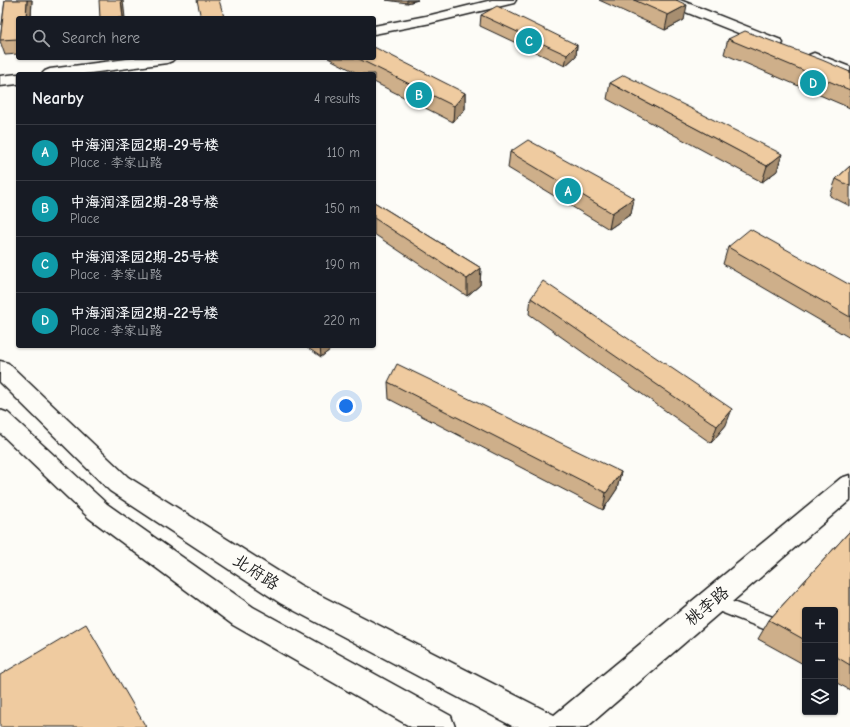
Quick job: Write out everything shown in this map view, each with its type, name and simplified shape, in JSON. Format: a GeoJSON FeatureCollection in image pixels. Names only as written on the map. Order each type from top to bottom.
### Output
{"type":"FeatureCollection","features":[{"type":"Feature","properties":{"kind":"main road"},"geometry":{"type":"LineString","coordinates":[[376,30],[431,19],[508,0]]}},
{"type":"Feature","properties":{"kind":"main road"},"geometry":{"type":"LineString","coordinates":[[668,0],[850,72]]}},
{"type":"Feature","properties":{"kind":"main road"},"geometry":{"type":"LineString","coordinates":[[65,72],[152,60]]}},
{"type":"Feature","properties":{"kind":"main road"},"geometry":{"type":"LineString","coordinates":[[0,81],[16,79]]}},
{"type":"Feature","properties":{"kind":"main road","name":"北府路"},"geometry":{"type":"LineString","coordinates":[[0,370],[119,484],[290,594],[545,727]]}},
{"type":"Feature","properties":{"kind":"main road"},"geometry":{"type":"LineString","coordinates":[[0,419],[98,511],[243,616],[440,727]]}},
{"type":"Feature","properties":{"kind":"main road","name":"桃李路"},"geometry":{"type":"LineString","coordinates":[[564,727],[714,602],[850,485]]}},
{"type":"Feature","properties":{"kind":"lane"},"geometry":{"type":"LineString","coordinates":[[714,602],[802,636]]}},
{"type":"Feature","properties":{"kind":"building"},"geometry":{"type":"Polygon","coordinates":[[[5,0],[27,0],[26,16],[16,16],[16,39],[0,40],[5,0]]]}},
{"type":"Feature","properties":{"kind":"building"},"geometry":{"type":"Polygon","coordinates":[[[99,0],[121,0],[123,16],[100,16],[99,0]]]}},
{"type":"Feature","properties":{"kind":"building"},"geometry":{"type":"Polygon","coordinates":[[[197,0],[219,0],[224,16],[201,16],[197,0]]]}},
{"type":"Feature","properties":{"kind":"building"},"geometry":{"type":"Polygon","coordinates":[[[634,0],[676,0],[687,5],[668,15],[634,0]]]}},
{"type":"Feature","properties":{"kind":"building"},"geometry":{"type":"Polygon","coordinates":[[[497,6],[577,45],[567,55],[481,15],[497,6]]]}},
{"type":"Feature","properties":{"kind":"building"},"geometry":{"type":"Polygon","coordinates":[[[745,31],[850,72],[850,90],[728,39],[745,31]]]}},
{"type":"Feature","properties":{"kind":"building"},"geometry":{"type":"Polygon","coordinates":[[[376,48],[465,93],[454,106],[361,60],[376,60],[376,48]]]}},
{"type":"Feature","properties":{"kind":"building"},"geometry":{"type":"Polygon","coordinates":[[[624,75],[782,154],[767,166],[610,83],[624,75]]]}},
{"type":"Feature","properties":{"kind":"building"},"geometry":{"type":"Polygon","coordinates":[[[528,140],[634,198],[612,213],[510,152],[528,140]]]}},
{"type":"Feature","properties":{"kind":"building"},"geometry":{"type":"Polygon","coordinates":[[[850,166],[850,186],[836,179],[850,166]]]}},
{"type":"Feature","properties":{"kind":"building"},"geometry":{"type":"Polygon","coordinates":[[[376,203],[481,268],[467,279],[376,219],[376,203]]]}},
{"type":"Feature","properties":{"kind":"building"},"geometry":{"type":"Polygon","coordinates":[[[750,229],[850,285],[850,317],[728,247],[750,229]]]}},
{"type":"Feature","properties":{"kind":"building"},"geometry":{"type":"Polygon","coordinates":[[[543,281],[732,409],[717,426],[531,298],[543,281]]]}},
{"type":"Feature","properties":{"kind":"building"},"geometry":{"type":"Polygon","coordinates":[[[397,364],[621,472],[606,493],[388,382],[397,364]]]}},
{"type":"Feature","properties":{"kind":"building"},"geometry":{"type":"Polygon","coordinates":[[[850,531],[850,665],[838,658],[838,607],[802,607],[802,638],[769,620],[850,531]]]}},
{"type":"Feature","properties":{"kind":"building"},"geometry":{"type":"Polygon","coordinates":[[[86,624],[146,727],[0,727],[0,675],[86,624]]]}},
{"type":"Feature","properties":{"kind":"place","name":"中海润泽园2期-25号楼"},"geometry":{"type":"Point","coordinates":[529,41]}},
{"type":"Feature","properties":{"kind":"place","name":"中海润泽园2期-22号楼"},"geometry":{"type":"Point","coordinates":[813,83]}},
{"type":"Feature","properties":{"kind":"place","name":"中海润泽园2期-28号楼"},"geometry":{"type":"Point","coordinates":[419,95]}},
{"type":"Feature","properties":{"kind":"place","name":"中海润泽园2期-29号楼"},"geometry":{"type":"Point","coordinates":[568,191]}}]}
